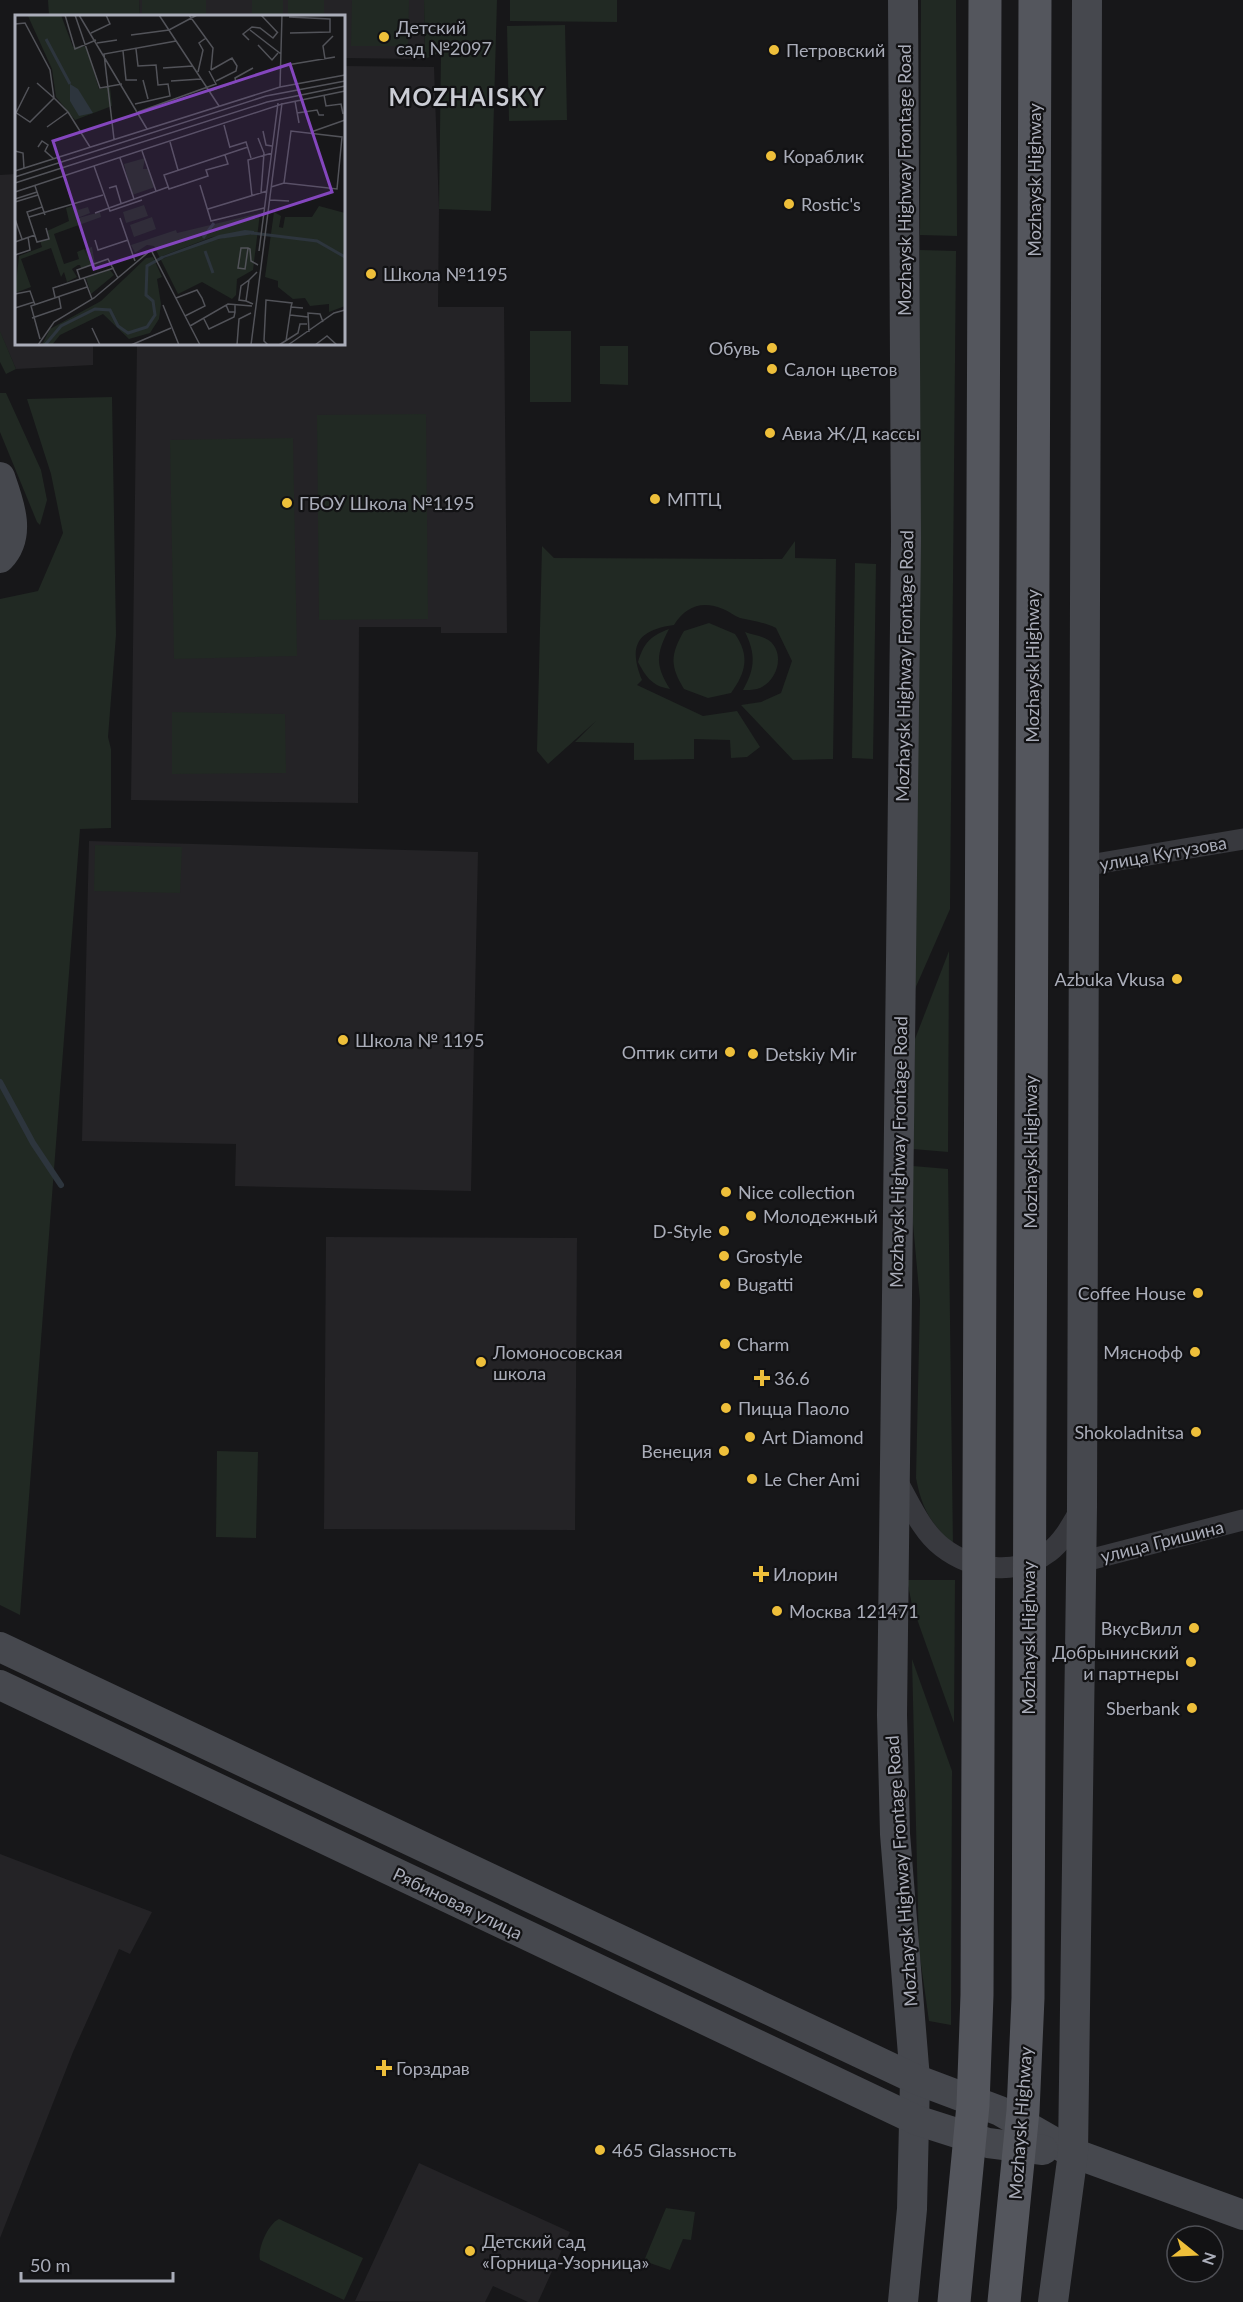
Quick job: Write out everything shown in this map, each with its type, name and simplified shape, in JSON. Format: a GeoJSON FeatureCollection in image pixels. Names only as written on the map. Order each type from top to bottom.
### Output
{"type":"FeatureCollection","features":[{"type":"Feature","properties":{"kind":"main road","name":"Mozhaysk Highway Frontage Road"},"geometry":{"type":"LineString","coordinates":[[903,0],[906,541],[892,1715],[896,1834],[915,2079],[916,2120],[911,2237],[903,2302]]}},
{"type":"Feature","properties":{"kind":"main road"},"geometry":{"type":"LineString","coordinates":[[954,2302],[973,2105],[977,1995],[986,0]]}},
{"type":"Feature","properties":{"kind":"main road","name":"Mozhaysk Highway"},"geometry":{"type":"LineString","coordinates":[[1004,2302],[1023,2111],[1028,1998],[1035,0]]}},
{"type":"Feature","properties":{"kind":"main road"},"geometry":{"type":"LineString","coordinates":[[1053,2302],[1073,2154],[1082,1507],[1087,0]]}},
{"type":"Feature","properties":{"kind":"main road"},"geometry":{"type":"LineString","coordinates":[[0,477],[13,513],[9,548],[0,558]]}},
{"type":"Feature","properties":{"kind":"main road","name":"Рябиновая улица"},"geometry":{"type":"LineString","coordinates":[[0,1647],[915,2079],[1000,2111],[1073,2154]]}},
{"type":"Feature","properties":{"kind":"main road","name":"Рябиновая улица"},"geometry":{"type":"LineString","coordinates":[[0,1685],[916,2120],[988,2143],[1073,2154]]}},
{"type":"Feature","properties":{"kind":"main road"},"geometry":{"type":"LineString","coordinates":[[1073,2154],[1243,2215]]}},
{"type":"Feature","properties":{"kind":"street","name":"улица Кутузова"},"geometry":{"type":"LineString","coordinates":[[1083,866],[1243,839]]}},
{"type":"Feature","properties":{"kind":"street"},"geometry":{"type":"LineString","coordinates":[[895,1478],[921,1521],[941,1546],[965,1561],[988,1567],[1009,1568],[1030,1563],[1050,1551],[1066,1534],[1082,1507]]}},
{"type":"Feature","properties":{"kind":"street","name":"улица Гришина"},"geometry":{"type":"LineString","coordinates":[[1081,1562],[1243,1520]]}},
{"type":"Feature","properties":{"kind":"shaded area"},"geometry":{"type":"Polygon","coordinates":[[[48,0],[139,0],[140,15],[49,15],[48,0]]]}},
{"type":"Feature","properties":{"kind":"shaded area","name":"Детский сад №2097"},"geometry":{"type":"Polygon","coordinates":[[[139,0],[424,0],[425,59],[345,58],[345,15],[140,15],[139,0]]]}},
{"type":"Feature","properties":{"kind":"shaded area"},"geometry":{"type":"Polygon","coordinates":[[[142,0],[206,0],[206,15],[142,15],[142,0]]]}},
{"type":"Feature","properties":{"kind":"shaded area"},"geometry":{"type":"Polygon","coordinates":[[[252,0],[283,0],[283,15],[252,15],[252,0]]]}},
{"type":"Feature","properties":{"kind":"shaded area"},"geometry":{"type":"Polygon","coordinates":[[[288,0],[324,0],[324,15],[288,15],[288,0]]]}},
{"type":"Feature","properties":{"kind":"shaded area"},"geometry":{"type":"Polygon","coordinates":[[[352,0],[409,0],[408,46],[351,46],[352,0]]]}},
{"type":"Feature","properties":{"kind":"shaded area"},"geometry":{"type":"Polygon","coordinates":[[[424,0],[497,0],[491,211],[439,209],[441,52],[425,59],[424,0]]]}},
{"type":"Feature","properties":{"kind":"shaded area"},"geometry":{"type":"Polygon","coordinates":[[[510,0],[617,0],[617,22],[510,21],[510,0]]]}},
{"type":"Feature","properties":{"kind":"shaded area"},"geometry":{"type":"Polygon","coordinates":[[[921,0],[956,0],[957,236],[920,235],[921,0]]]}},
{"type":"Feature","properties":{"kind":"shaded area"},"geometry":{"type":"Polygon","coordinates":[[[565,25],[567,120],[509,121],[507,26],[565,25]]]}},
{"type":"Feature","properties":{"kind":"shaded area","name":"ГБОУ Школа №1195"},"geometry":{"type":"Polygon","coordinates":[[[345,66],[434,67],[439,209],[438,307],[504,307],[507,633],[441,633],[441,627],[359,627],[358,803],[131,800],[137,345],[345,345],[345,66]]]}},
{"type":"Feature","properties":{"kind":"shaded area"},"geometry":{"type":"Polygon","coordinates":[[[15,174],[15,345],[93,345],[93,365],[16,369],[0,332],[0,175],[15,174]]]}},
{"type":"Feature","properties":{"kind":"shaded area"},"geometry":{"type":"Polygon","coordinates":[[[920,250],[956,251],[950,909],[915,989],[920,250]]]}},
{"type":"Feature","properties":{"kind":"shaded area"},"geometry":{"type":"Polygon","coordinates":[[[0,331],[16,369],[6,374],[0,362],[0,331]]]}},
{"type":"Feature","properties":{"kind":"shaded area"},"geometry":{"type":"Polygon","coordinates":[[[530,331],[571,331],[571,402],[530,402],[530,331]]]}},
{"type":"Feature","properties":{"kind":"shaded area"},"geometry":{"type":"Polygon","coordinates":[[[600,346],[628,346],[628,385],[600,384],[600,346]]]}},
{"type":"Feature","properties":{"kind":"shaded area"},"geometry":{"type":"Polygon","coordinates":[[[0,393],[6,393],[41,470],[47,500],[40,525],[0,432],[0,393]]]}},
{"type":"Feature","properties":{"kind":"shaded area"},"geometry":{"type":"Polygon","coordinates":[[[112,397],[116,635],[108,737],[111,749],[111,828],[80,829],[20,1615],[0,1605],[0,599],[38,591],[63,533],[51,474],[27,399],[112,397]]]}},
{"type":"Feature","properties":{"kind":"shaded area"},"geometry":{"type":"Polygon","coordinates":[[[426,414],[428,619],[319,620],[317,415],[426,414]]]}},
{"type":"Feature","properties":{"kind":"shaded area"},"geometry":{"type":"Polygon","coordinates":[[[293,438],[297,656],[174,659],[170,440],[293,438]]]}},
{"type":"Feature","properties":{"kind":"shaded area"},"geometry":{"type":"Polygon","coordinates":[[[795,541],[795,558],[836,559],[833,759],[793,760],[741,705],[761,702],[781,693],[792,661],[776,628],[740,618],[715,606],[701,605],[683,614],[674,625],[651,631],[639,642],[636,658],[642,680],[637,685],[703,716],[737,711],[760,747],[747,757],[731,758],[730,740],[694,739],[694,759],[634,760],[634,743],[575,742],[596,721],[548,764],[537,751],[542,546],[554,558],[782,559],[795,541]]]}},
{"type":"Feature","properties":{"kind":"shaded area"},"geometry":{"type":"Polygon","coordinates":[[[855,563],[876,564],[873,759],[852,758],[855,563]]]}},
{"type":"Feature","properties":{"kind":"shaded area"},"geometry":{"type":"Polygon","coordinates":[[[709,623],[735,634],[743,650],[744,664],[740,678],[731,693],[708,698],[684,689],[674,667],[674,654],[684,631],[709,623]]]}},
{"type":"Feature","properties":{"kind":"shaded area"},"geometry":{"type":"Polygon","coordinates":[[[669,629],[659,659],[662,673],[670,689],[650,680],[638,662],[649,641],[657,634],[669,629]]]}},
{"type":"Feature","properties":{"kind":"shaded area"},"geometry":{"type":"Polygon","coordinates":[[[745,632],[771,642],[778,655],[778,662],[769,682],[755,689],[743,690],[753,661],[745,632]]]}},
{"type":"Feature","properties":{"kind":"shaded area"},"geometry":{"type":"Polygon","coordinates":[[[172,712],[285,714],[286,773],[172,774],[172,712]]]}},
{"type":"Feature","properties":{"kind":"shaded area"},"geometry":{"type":"Polygon","coordinates":[[[89,841],[478,852],[471,1191],[235,1186],[236,1144],[82,1141],[89,841]]]}},
{"type":"Feature","properties":{"kind":"shaded area"},"geometry":{"type":"Polygon","coordinates":[[[95,845],[182,847],[180,893],[94,891],[95,845]]]}},
{"type":"Feature","properties":{"kind":"shaded area"},"geometry":{"type":"Polygon","coordinates":[[[949,951],[948,1152],[913,1149],[915,1039],[949,951]]]}},
{"type":"Feature","properties":{"kind":"shaded area"},"geometry":{"type":"Polygon","coordinates":[[[913,1166],[948,1169],[953,1546],[929,1515],[921,1499],[916,1478],[920,1301],[912,1213],[913,1166]]]}},
{"type":"Feature","properties":{"kind":"shaded area"},"geometry":{"type":"Polygon","coordinates":[[[326,1237],[577,1238],[575,1530],[324,1529],[326,1237]]]}},
{"type":"Feature","properties":{"kind":"shaded area"},"geometry":{"type":"Polygon","coordinates":[[[217,1451],[258,1452],[256,1538],[216,1537],[217,1451]]]}},
{"type":"Feature","properties":{"kind":"shaded area"},"geometry":{"type":"Polygon","coordinates":[[[907,1580],[955,1580],[954,1723],[912,1605],[907,1580]]]}},
{"type":"Feature","properties":{"kind":"shaded area"},"geometry":{"type":"Polygon","coordinates":[[[912,1659],[952,1771],[951,2025],[929,2021],[919,1950],[912,1659]]]}},
{"type":"Feature","properties":{"kind":"shaded area"},"geometry":{"type":"Polygon","coordinates":[[[0,1854],[152,1912],[130,1954],[119,1949],[73,2052],[0,2238],[0,1854]]]}},
{"type":"Feature","properties":{"kind":"shaded area","name":"Детский сад «Горница-Узорница»"},"geometry":{"type":"Polygon","coordinates":[[[419,2163],[570,2232],[538,2302],[528,2302],[493,2286],[485,2302],[355,2301],[419,2163]]]}},
{"type":"Feature","properties":{"kind":"shaded area"},"geometry":{"type":"Polygon","coordinates":[[[666,2208],[695,2212],[691,2240],[683,2239],[670,2270],[644,2261],[666,2208]]]}},
{"type":"Feature","properties":{"kind":"shaded area"},"geometry":{"type":"Polygon","coordinates":[[[279,2219],[363,2258],[344,2300],[260,2260],[264,2237],[279,2219]]]}},
{"type":"Feature","properties":{"kind":"waterway"},"geometry":{"type":"LineString","coordinates":[[0,1082],[33,1143],[61,1185]]}},
{"type":"Feature","properties":{"kind":"place","name":"Детский сад №2097"},"geometry":{"type":"Point","coordinates":[384,37]}},
{"type":"Feature","properties":{"kind":"place","name":"Петровский"},"geometry":{"type":"Point","coordinates":[774,50]}},
{"type":"Feature","properties":{"kind":"place","name":"Кораблик"},"geometry":{"type":"Point","coordinates":[771,156]}},
{"type":"Feature","properties":{"kind":"place","name":"Rostic's"},"geometry":{"type":"Point","coordinates":[789,204]}},
{"type":"Feature","properties":{"kind":"place","name":"Школа №1195"},"geometry":{"type":"Point","coordinates":[371,274]}},
{"type":"Feature","properties":{"kind":"place","name":"Обувь"},"geometry":{"type":"Point","coordinates":[772,348]}},
{"type":"Feature","properties":{"kind":"place","name":"Салон цветов"},"geometry":{"type":"Point","coordinates":[772,369]}},
{"type":"Feature","properties":{"kind":"place","name":"Авиа Ж/Д кассы"},"geometry":{"type":"Point","coordinates":[770,433]}},
{"type":"Feature","properties":{"kind":"place","name":"МПТЦ"},"geometry":{"type":"Point","coordinates":[655,499]}},
{"type":"Feature","properties":{"kind":"place","name":"ГБОУ Школа №1195"},"geometry":{"type":"Point","coordinates":[287,503]}},
{"type":"Feature","properties":{"kind":"place","name":"Azbuka Vkusa"},"geometry":{"type":"Point","coordinates":[1177,979]}},
{"type":"Feature","properties":{"kind":"place","name":"Школа № 1195"},"geometry":{"type":"Point","coordinates":[343,1040]}},
{"type":"Feature","properties":{"kind":"place","name":"Оптик сити"},"geometry":{"type":"Point","coordinates":[730,1052]}},
{"type":"Feature","properties":{"kind":"place","name":"Detskiy Mir"},"geometry":{"type":"Point","coordinates":[753,1054]}},
{"type":"Feature","properties":{"kind":"place","name":"Nice collection"},"geometry":{"type":"Point","coordinates":[726,1192]}},
{"type":"Feature","properties":{"kind":"place","name":"Молодежный"},"geometry":{"type":"Point","coordinates":[751,1216]}},
{"type":"Feature","properties":{"kind":"place","name":"D-Style"},"geometry":{"type":"Point","coordinates":[724,1231]}},
{"type":"Feature","properties":{"kind":"place","name":"Grostyle"},"geometry":{"type":"Point","coordinates":[724,1256]}},
{"type":"Feature","properties":{"kind":"place","name":"Bugatti"},"geometry":{"type":"Point","coordinates":[725,1284]}},
{"type":"Feature","properties":{"kind":"place","name":"Coffee House"},"geometry":{"type":"Point","coordinates":[1198,1293]}},
{"type":"Feature","properties":{"kind":"place","name":"Charm"},"geometry":{"type":"Point","coordinates":[725,1344]}},
{"type":"Feature","properties":{"kind":"place","name":"Мяснофф"},"geometry":{"type":"Point","coordinates":[1195,1352]}},
{"type":"Feature","properties":{"kind":"place","name":"Ломоносовская школа"},"geometry":{"type":"Point","coordinates":[481,1362]}},
{"type":"Feature","properties":{"kind":"place","name":"36.6"},"geometry":{"type":"Point","coordinates":[762,1378]}},
{"type":"Feature","properties":{"kind":"place","name":"Пицца Паоло"},"geometry":{"type":"Point","coordinates":[726,1408]}},
{"type":"Feature","properties":{"kind":"place","name":"Shokoladnitsa"},"geometry":{"type":"Point","coordinates":[1196,1432]}},
{"type":"Feature","properties":{"kind":"place","name":"Art Diamond"},"geometry":{"type":"Point","coordinates":[750,1437]}},
{"type":"Feature","properties":{"kind":"place","name":"Венеция"},"geometry":{"type":"Point","coordinates":[724,1451]}},
{"type":"Feature","properties":{"kind":"place","name":"Le Cher Ami"},"geometry":{"type":"Point","coordinates":[752,1479]}},
{"type":"Feature","properties":{"kind":"place","name":"Илорин"},"geometry":{"type":"Point","coordinates":[761,1574]}},
{"type":"Feature","properties":{"kind":"place","name":"Москва 121471"},"geometry":{"type":"Point","coordinates":[777,1611]}},
{"type":"Feature","properties":{"kind":"place","name":"ВкусВилл"},"geometry":{"type":"Point","coordinates":[1194,1628]}},
{"type":"Feature","properties":{"kind":"place","name":"Добрынинский и партнеры"},"geometry":{"type":"Point","coordinates":[1191,1662]}},
{"type":"Feature","properties":{"kind":"place","name":"Sberbank"},"geometry":{"type":"Point","coordinates":[1192,1708]}},
{"type":"Feature","properties":{"kind":"place","name":"Горздрав"},"geometry":{"type":"Point","coordinates":[384,2068]}},
{"type":"Feature","properties":{"kind":"place","name":"465 Glassность"},"geometry":{"type":"Point","coordinates":[600,2150]}},
{"type":"Feature","properties":{"kind":"place","name":"Детский сад «Горница-Узорница»"},"geometry":{"type":"Point","coordinates":[470,2251]}},
{"type":"Feature","properties":{"kind":"district","name":"MOZHAISKY"},"geometry":{"type":"Point","coordinates":[467,96]}}]}
